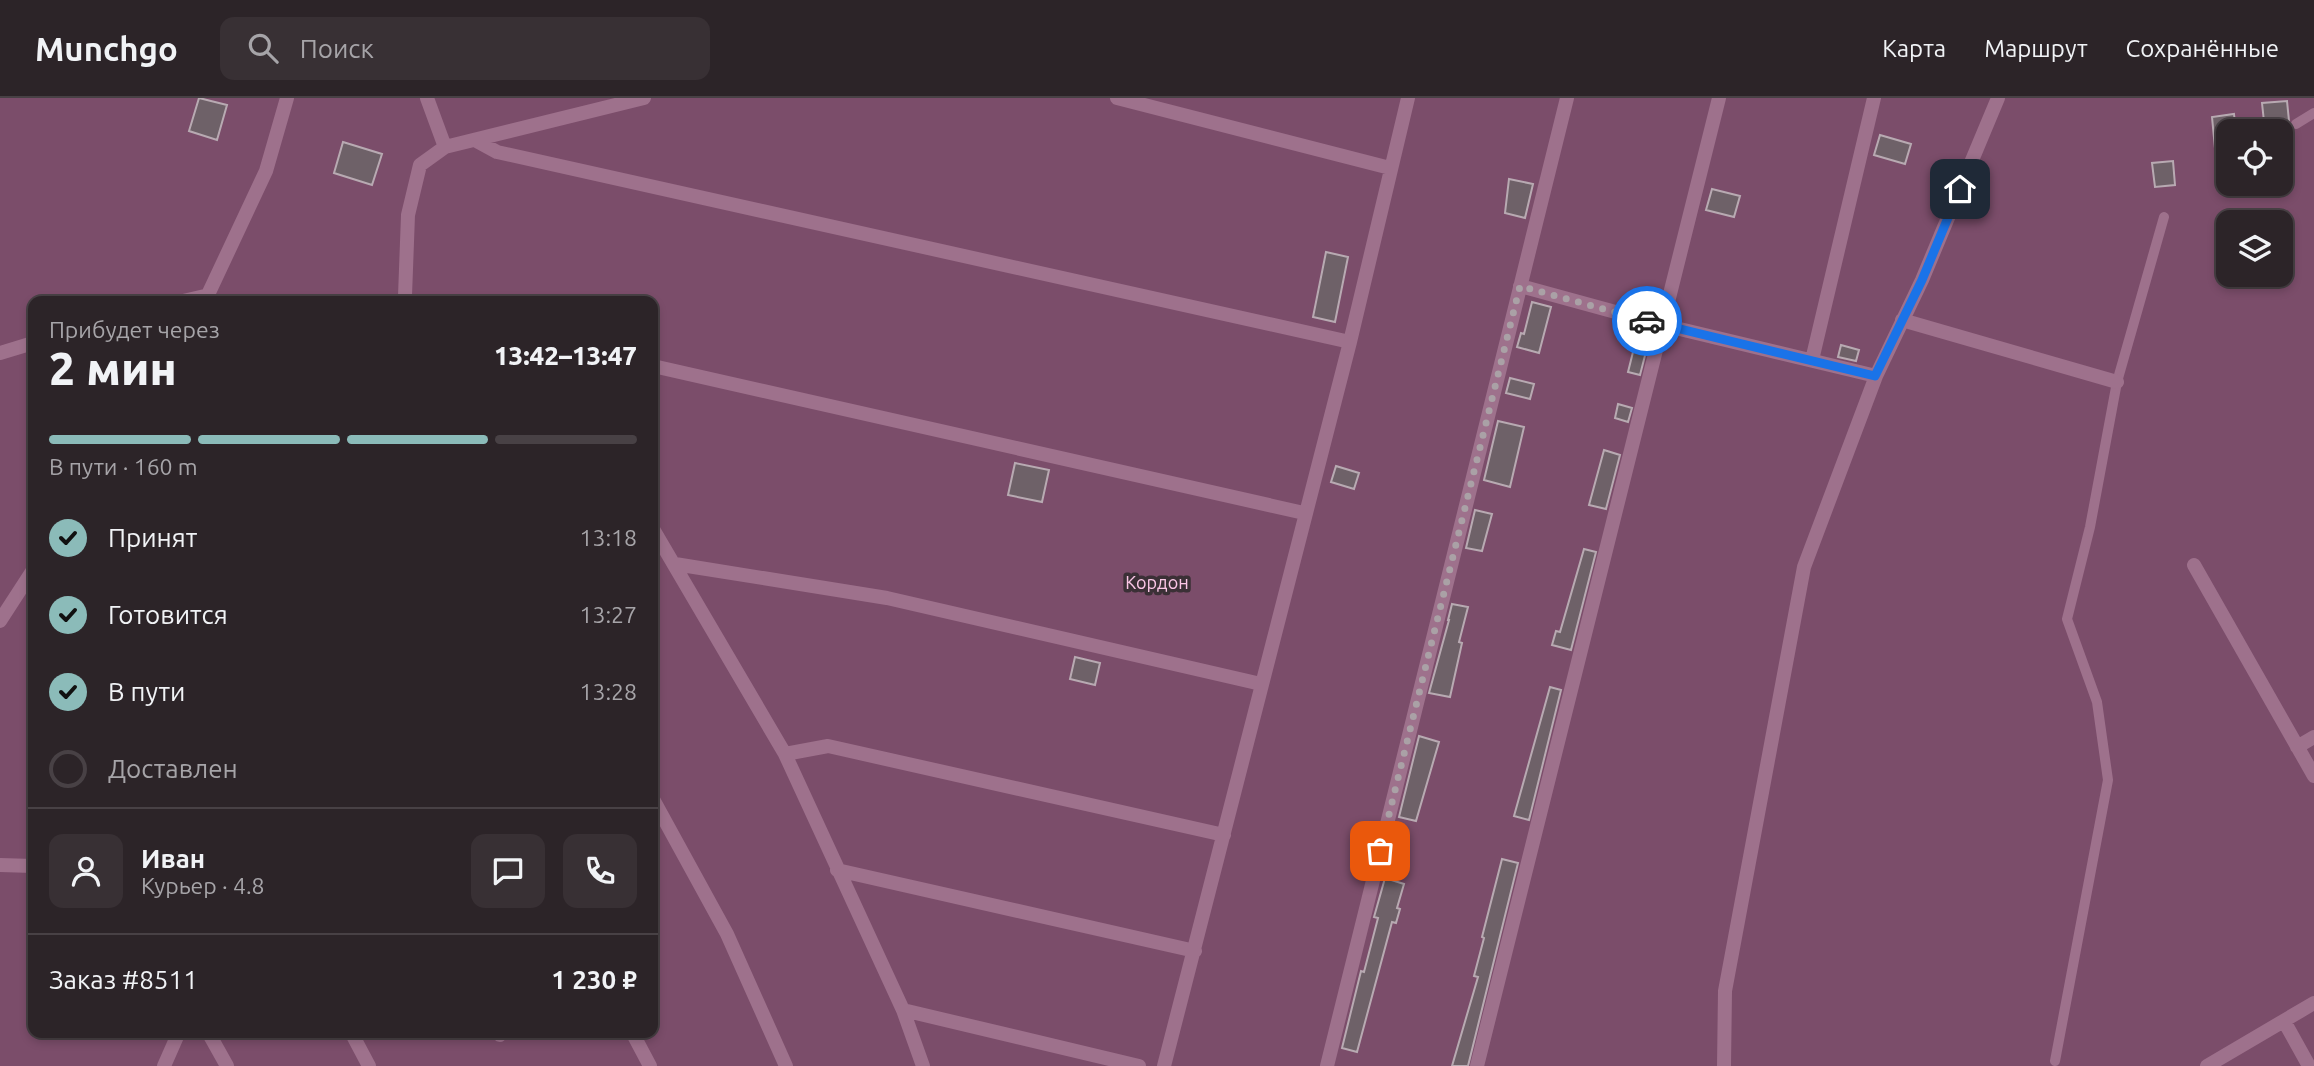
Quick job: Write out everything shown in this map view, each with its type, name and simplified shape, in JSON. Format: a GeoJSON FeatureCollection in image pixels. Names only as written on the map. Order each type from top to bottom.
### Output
{"type":"FeatureCollection","features":[{"type":"Feature","properties":{"kind":"street"},"geometry":{"type":"LineString","coordinates":[[208,296],[266,171],[287,98]]}},
{"type":"Feature","properties":{"kind":"street"},"geometry":{"type":"LineString","coordinates":[[427,98],[445,147]]}},
{"type":"Feature","properties":{"kind":"street"},"geometry":{"type":"LineString","coordinates":[[405,296],[408,215],[420,165],[445,147],[644,98]]}},
{"type":"Feature","properties":{"kind":"street"},"geometry":{"type":"LineString","coordinates":[[1116,98],[1390,167]]}},
{"type":"Feature","properties":{"kind":"street"},"geometry":{"type":"LineString","coordinates":[[1164,1066],[1350,342],[1408,98]]}},
{"type":"Feature","properties":{"kind":"street"},"geometry":{"type":"LineString","coordinates":[[1327,1066],[1567,98]]}},
{"type":"Feature","properties":{"kind":"street"},"geometry":{"type":"LineString","coordinates":[[1477,1066],[1718,98]]}},
{"type":"Feature","properties":{"kind":"street"},"geometry":{"type":"LineString","coordinates":[[1812,360],[1874,98]]}},
{"type":"Feature","properties":{"kind":"street"},"geometry":{"type":"LineString","coordinates":[[1724,1066],[1725,991],[1804,567],[1875,376],[1922,280],[1998,98]]}},
{"type":"Feature","properties":{"kind":"street"},"geometry":{"type":"LineString","coordinates":[[475,140],[497,152],[1350,342]]}},
{"type":"Feature","properties":{"kind":"street"},"geometry":{"type":"LineString","coordinates":[[1520,286],[1663,325],[1875,376]]}},
{"type":"Feature","properties":{"kind":"street"},"geometry":{"type":"LineString","coordinates":[[1902,320],[2118,382]]}},
{"type":"Feature","properties":{"kind":"street"},"geometry":{"type":"LineString","coordinates":[[0,353],[28,345]]}},
{"type":"Feature","properties":{"kind":"street"},"geometry":{"type":"LineString","coordinates":[[658,367],[1304,513]]}},
{"type":"Feature","properties":{"kind":"street"},"geometry":{"type":"LineString","coordinates":[[658,537],[785,754],[902,1010],[923,1066]]}},
{"type":"Feature","properties":{"kind":"street"},"geometry":{"type":"LineString","coordinates":[[675,564],[887,598],[1261,684]]}},
{"type":"Feature","properties":{"kind":"street"},"geometry":{"type":"LineString","coordinates":[[2193,565],[2314,776]]}},
{"type":"Feature","properties":{"kind":"street"},"geometry":{"type":"LineString","coordinates":[[0,621],[28,578]]}},
{"type":"Feature","properties":{"kind":"street"},"geometry":{"type":"LineString","coordinates":[[2297,747],[2314,737]]}},
{"type":"Feature","properties":{"kind":"street"},"geometry":{"type":"LineString","coordinates":[[785,754],[828,746],[1224,835]]}},
{"type":"Feature","properties":{"kind":"street"},"geometry":{"type":"LineString","coordinates":[[658,808],[727,934],[786,1066]]}},
{"type":"Feature","properties":{"kind":"street"},"geometry":{"type":"LineString","coordinates":[[0,865],[28,866]]}},
{"type":"Feature","properties":{"kind":"street"},"geometry":{"type":"LineString","coordinates":[[837,870],[1195,951]]}},
{"type":"Feature","properties":{"kind":"street"},"geometry":{"type":"LineString","coordinates":[[2207,1066],[2314,1003]]}},
{"type":"Feature","properties":{"kind":"street"},"geometry":{"type":"LineString","coordinates":[[902,1010],[1139,1066]]}},
{"type":"Feature","properties":{"kind":"street"},"geometry":{"type":"LineString","coordinates":[[2284,1021],[2309,1066]]}},
{"type":"Feature","properties":{"kind":"street"},"geometry":{"type":"LineString","coordinates":[[164,1066],[176,1038]]}},
{"type":"Feature","properties":{"kind":"street"},"geometry":{"type":"LineString","coordinates":[[211,1038],[227,1066]]}},
{"type":"Feature","properties":{"kind":"street"},"geometry":{"type":"LineString","coordinates":[[354,1038],[369,1066]]}},
{"type":"Feature","properties":{"kind":"street"},"geometry":{"type":"LineString","coordinates":[[635,1038],[650,1066]]}},
{"type":"Feature","properties":{"kind":"lane"},"geometry":{"type":"LineString","coordinates":[[2296,124],[2314,113]]}},
{"type":"Feature","properties":{"kind":"lane"},"geometry":{"type":"LineString","coordinates":[[2055,1061],[2108,780],[2097,702],[2067,619],[2090,527],[2118,382],[2164,217]]}},
{"type":"Feature","properties":{"kind":"green space","name":"Кордон"},"geometry":{"type":"Polygon","coordinates":[[[0,98],[2314,98],[2314,1066],[0,1066],[0,98]]]}},
{"type":"Feature","properties":{"kind":"building"},"geometry":{"type":"Polygon","coordinates":[[[199,98],[227,105],[217,140],[189,131],[199,98]]]}},
{"type":"Feature","properties":{"kind":"building"},"geometry":{"type":"Polygon","coordinates":[[[2287,101],[2289,119],[2264,119],[2262,103],[2287,101]]]}},
{"type":"Feature","properties":{"kind":"building"},"geometry":{"type":"Polygon","coordinates":[[[2234,114],[2235,119],[2216,119],[2216,159],[2212,117],[2234,114]]]}},
{"type":"Feature","properties":{"kind":"building"},"geometry":{"type":"Polygon","coordinates":[[[1880,135],[1911,144],[1905,164],[1874,155],[1880,135]]]}},
{"type":"Feature","properties":{"kind":"building"},"geometry":{"type":"Polygon","coordinates":[[[343,142],[382,154],[372,185],[334,173],[343,142]]]}},
{"type":"Feature","properties":{"kind":"building"},"geometry":{"type":"Polygon","coordinates":[[[2173,161],[2175,185],[2155,187],[2152,163],[2173,161]]]}},
{"type":"Feature","properties":{"kind":"building"},"geometry":{"type":"Polygon","coordinates":[[[1509,179],[1533,184],[1525,218],[1505,213],[1509,179]]]}},
{"type":"Feature","properties":{"kind":"building"},"geometry":{"type":"Polygon","coordinates":[[[1712,189],[1740,196],[1734,217],[1706,210],[1712,189]]]}},
{"type":"Feature","properties":{"kind":"building"},"geometry":{"type":"Polygon","coordinates":[[[1326,252],[1348,257],[1335,322],[1313,317],[1326,252]]]}},
{"type":"Feature","properties":{"kind":"building"},"geometry":{"type":"Polygon","coordinates":[[[1532,302],[1551,307],[1539,353],[1517,347],[1521,333],[1524,334],[1532,302]]]}},
{"type":"Feature","properties":{"kind":"building"},"geometry":{"type":"Polygon","coordinates":[[[1639,328],[1651,332],[1640,375],[1628,372],[1639,328]]]}},
{"type":"Feature","properties":{"kind":"building"},"geometry":{"type":"Polygon","coordinates":[[[1841,345],[1859,350],[1856,361],[1838,357],[1841,345]]]}},
{"type":"Feature","properties":{"kind":"building"},"geometry":{"type":"Polygon","coordinates":[[[1510,378],[1534,384],[1530,399],[1506,393],[1510,378]]]}},
{"type":"Feature","properties":{"kind":"building"},"geometry":{"type":"Polygon","coordinates":[[[1618,404],[1632,408],[1628,422],[1615,418],[1618,404]]]}},
{"type":"Feature","properties":{"kind":"building"},"geometry":{"type":"Polygon","coordinates":[[[1498,421],[1524,427],[1510,487],[1484,480],[1498,421]]]}},
{"type":"Feature","properties":{"kind":"building"},"geometry":{"type":"Polygon","coordinates":[[[1604,450],[1620,455],[1606,509],[1589,505],[1604,450]]]}},
{"type":"Feature","properties":{"kind":"building"},"geometry":{"type":"Polygon","coordinates":[[[1015,463],[1049,470],[1042,502],[1008,495],[1015,463]]]}},
{"type":"Feature","properties":{"kind":"building"},"geometry":{"type":"Polygon","coordinates":[[[1336,466],[1359,473],[1354,489],[1331,482],[1336,466]]]}},
{"type":"Feature","properties":{"kind":"building"},"geometry":{"type":"Polygon","coordinates":[[[1475,510],[1492,514],[1482,551],[1466,548],[1475,510]]]}},
{"type":"Feature","properties":{"kind":"building"},"geometry":{"type":"Polygon","coordinates":[[[1584,549],[1596,552],[1571,650],[1552,645],[1556,631],[1560,632],[1584,549]]]}},
{"type":"Feature","properties":{"kind":"building"},"geometry":{"type":"Polygon","coordinates":[[[1452,604],[1468,607],[1450,697],[1429,693],[1452,604]]]}},
{"type":"Feature","properties":{"kind":"building"},"geometry":{"type":"Polygon","coordinates":[[[1075,657],[1100,663],[1095,685],[1070,679],[1075,657]]]}},
{"type":"Feature","properties":{"kind":"building"},"geometry":{"type":"Polygon","coordinates":[[[1550,687],[1561,690],[1529,820],[1514,816],[1550,687]]]}},
{"type":"Feature","properties":{"kind":"building"},"geometry":{"type":"Polygon","coordinates":[[[1419,736],[1439,742],[1416,821],[1399,817],[1419,736]]]}},
{"type":"Feature","properties":{"kind":"building"},"geometry":{"type":"Polygon","coordinates":[[[1502,859],[1518,863],[1468,1066],[1452,1066],[1478,977],[1474,976],[1502,859]]]}},
{"type":"Feature","properties":{"kind":"building"},"geometry":{"type":"Polygon","coordinates":[[[1385,878],[1404,884],[1397,908],[1400,909],[1396,923],[1392,922],[1357,1052],[1342,1048],[1361,971],[1364,972],[1378,918],[1374,917],[1385,878]]]}},
{"type":"Feature","properties":{"kind":"way so far"},"geometry":{"type":"LineString","coordinates":[[1380,851],[1520,286],[1647,321]]}},
{"type":"Feature","properties":{"kind":"route"},"geometry":{"type":"LineString","coordinates":[[1647,321],[1875,376],[1922,280],[1960,189]]}}]}
